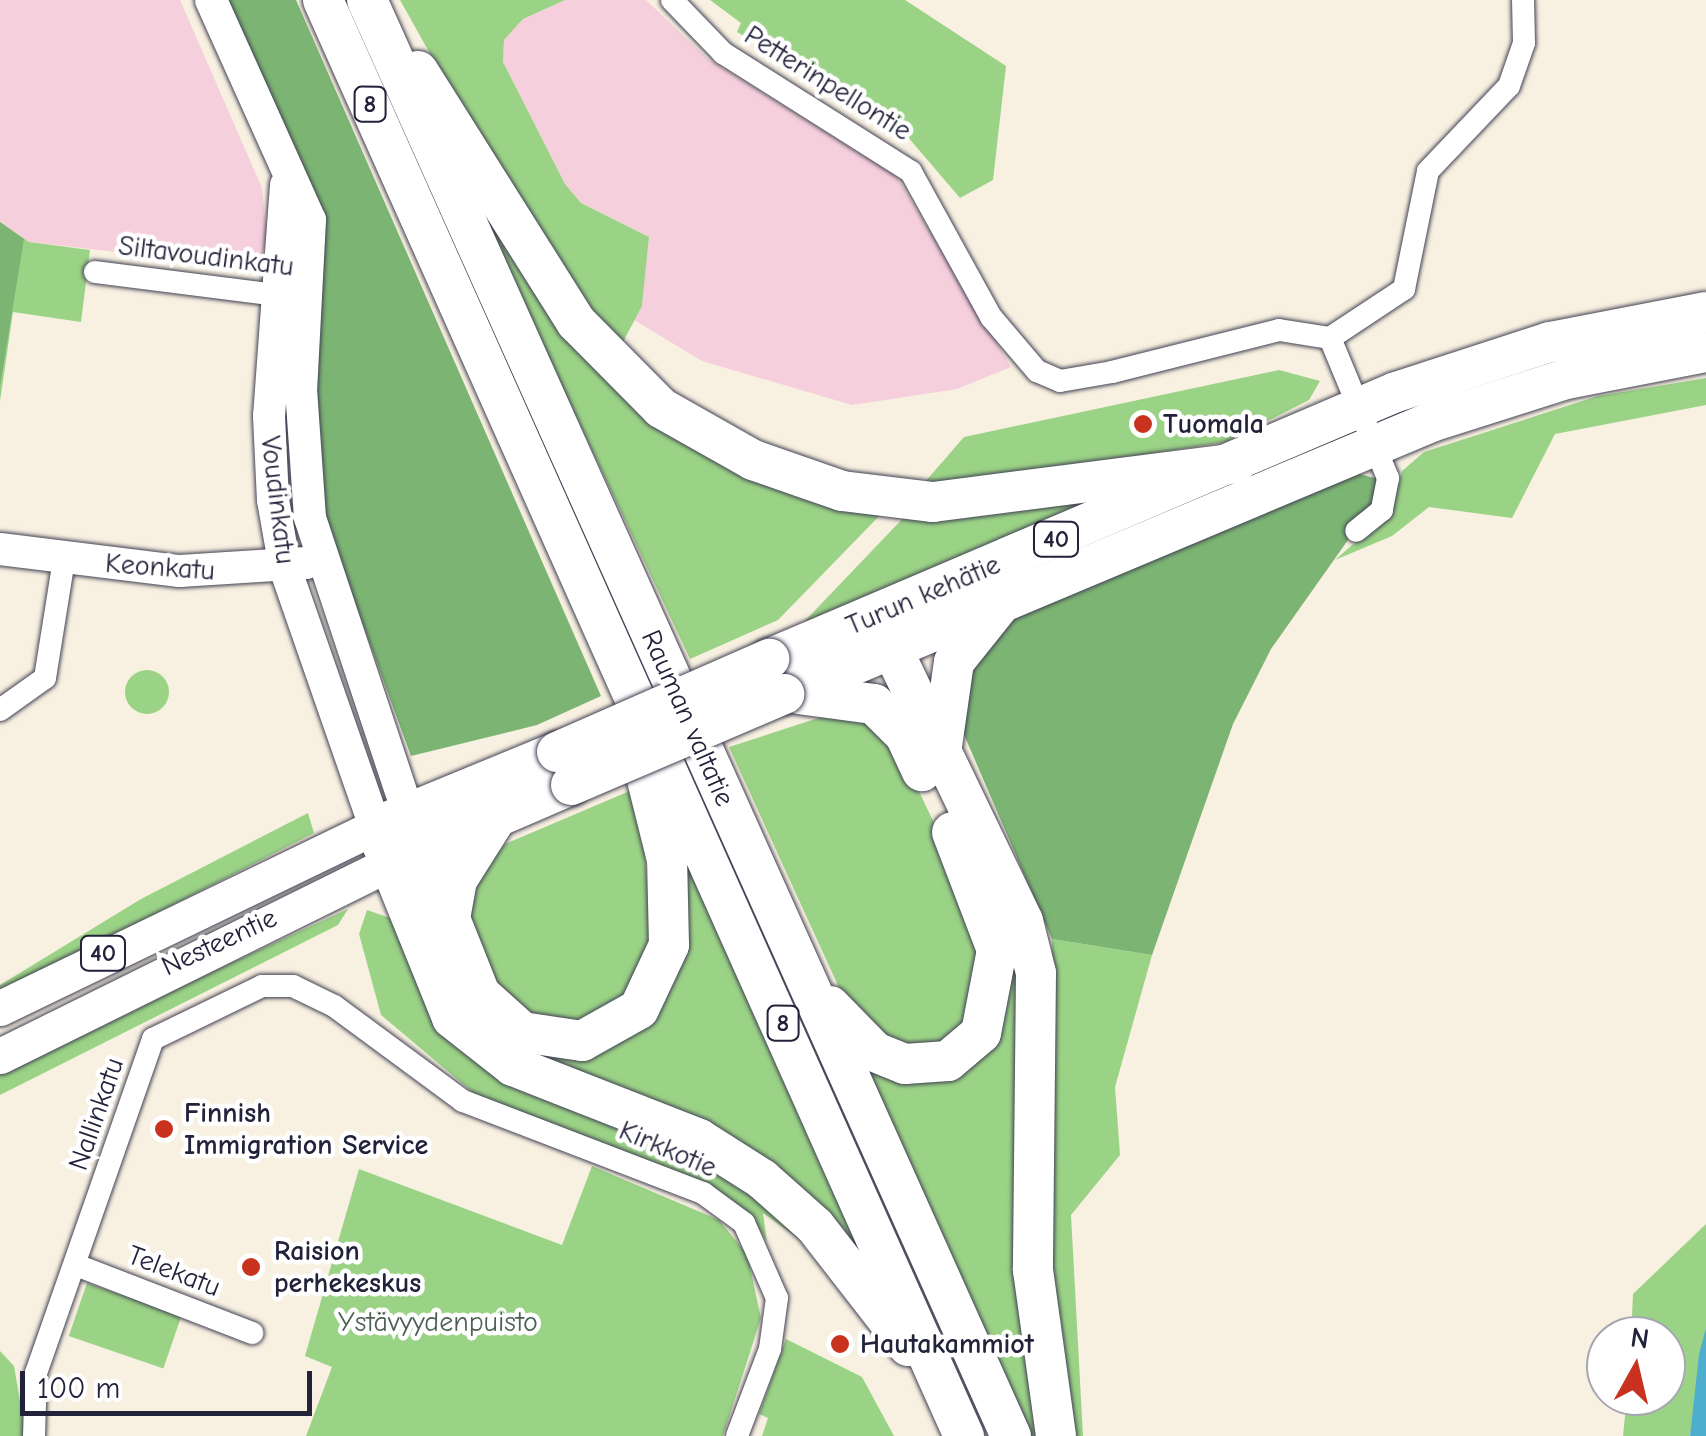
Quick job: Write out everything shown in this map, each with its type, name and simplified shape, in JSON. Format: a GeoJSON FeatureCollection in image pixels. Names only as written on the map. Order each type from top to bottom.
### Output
{"type":"FeatureCollection","features":[{"type":"Feature","properties":{"kind":"highway","name":"Rauman valtatie"},"geometry":{"type":"LineString","coordinates":[[322,0],[964,1436]]}},
{"type":"Feature","properties":{"kind":"highway","name":"Rauman valtatie"},"geometry":{"type":"LineString","coordinates":[[368,2],[1011,1436]]}},
{"type":"Feature","properties":{"kind":"highway"},"geometry":{"type":"LineString","coordinates":[[368,2],[453,119],[576,322],[619,371],[707,438],[796,479],[916,501],[1236,462]]}},
{"type":"Feature","properties":{"kind":"highway","name":"Turun kehätie"},"geometry":{"type":"LineString","coordinates":[[884,631],[1008,596],[1550,342],[1706,312]]}},
{"type":"Feature","properties":{"kind":"highway","name":"Turun kehätie"},"geometry":{"type":"LineString","coordinates":[[397,839],[884,631],[1236,462],[1370,425],[1706,352]]}},
{"type":"Feature","properties":{"kind":"highway"},"geometry":{"type":"LineString","coordinates":[[942,753],[954,662],[1008,596]]}},
{"type":"Feature","properties":{"kind":"highway"},"geometry":{"type":"LineString","coordinates":[[884,631],[1023,920],[1036,973],[1033,1270],[1056,1436]]}},
{"type":"Feature","properties":{"kind":"highway"},"geometry":{"type":"LineString","coordinates":[[397,839],[480,994],[539,1038],[597,1037],[648,998],[669,945],[671,894],[613,652]]}},
{"type":"Feature","properties":{"kind":"highway"},"geometry":{"type":"LineString","coordinates":[[777,676],[847,694],[894,720],[997,950],[981,1033],[928,1066],[875,1052],[807,981]]}},
{"type":"Feature","properties":{"kind":"highway","name":"Turun kehätie"},"geometry":{"type":"LineString","coordinates":[[397,839],[496,818],[564,768]]}},
{"type":"Feature","properties":{"kind":"highway"},"geometry":{"type":"LineString","coordinates":[[448,930],[457,880],[496,818]]}},
{"type":"Feature","properties":{"kind":"highway"},"geometry":{"type":"LineString","coordinates":[[397,839],[438,993],[476,1043],[699,1139],[762,1179],[835,1249],[947,1397]]}},
{"type":"Feature","properties":{"kind":"main road","name":"Voudinkatu"},"geometry":{"type":"LineString","coordinates":[[210,0],[283,159],[296,297],[301,427],[320,560],[397,839]]}},
{"type":"Feature","properties":{"kind":"main road","name":"Voudinkatu"},"geometry":{"type":"LineString","coordinates":[[296,297],[268,443],[284,568],[397,839]]}},
{"type":"Feature","properties":{"kind":"main road","name":"Keonkatu"},"geometry":{"type":"LineString","coordinates":[[0,549],[180,571],[284,568],[320,560]]}},
{"type":"Feature","properties":{"kind":"main road","name":"Nesteentie"},"geometry":{"type":"LineString","coordinates":[[0,1008],[397,839]]}},
{"type":"Feature","properties":{"kind":"main road","name":"Nesteentie"},"geometry":{"type":"LineString","coordinates":[[0,1056],[397,839]]}},
{"type":"Feature","properties":{"kind":"street","name":"Petterinpellontie"},"geometry":{"type":"LineString","coordinates":[[672,0],[723,53],[911,172],[999,329],[1037,372],[1060,381],[1112,372],[1279,330],[1330,338]]}},
{"type":"Feature","properties":{"kind":"street"},"geometry":{"type":"LineString","coordinates":[[1356,531],[1389,496],[1370,425],[1330,338],[1404,289],[1428,171],[1509,86],[1524,43],[1523,0]]}},
{"type":"Feature","properties":{"kind":"street","name":"Siltavoudinkatu"},"geometry":{"type":"LineString","coordinates":[[95,272],[296,297]]}},
{"type":"Feature","properties":{"kind":"street"},"geometry":{"type":"LineString","coordinates":[[0,710],[45,678],[64,558]]}},
{"type":"Feature","properties":{"kind":"street","name":"Nallinkatu"},"geometry":{"type":"LineString","coordinates":[[34,1436],[36,1373],[153,1039],[262,986],[293,986],[334,1006],[463,1100]]}},
{"type":"Feature","properties":{"kind":"street","name":"Kirkkotie"},"geometry":{"type":"LineString","coordinates":[[463,1100],[691,1188],[744,1223],[776,1298],[770,1348],[737,1436]]}},
{"type":"Feature","properties":{"kind":"street","name":"Telekatu"},"geometry":{"type":"LineString","coordinates":[[76,1266],[252,1333]]}},
{"type":"Feature","properties":{"kind":"shaded area"},"geometry":{"type":"Polygon","coordinates":[[[0,0],[180,0],[262,188],[267,237],[258,268],[29,242],[0,222],[0,0]]]}},
{"type":"Feature","properties":{"kind":"shaded area"},"geometry":{"type":"Polygon","coordinates":[[[565,0],[646,0],[708,59],[897,177],[1011,367],[957,389],[852,405],[702,361],[631,318],[642,306],[649,237],[581,203],[565,184],[503,62],[504,40],[523,19],[565,0]]]}},
{"type":"Feature","properties":{"kind":"green space"},"geometry":{"type":"Polygon","coordinates":[[[228,0],[296,0],[601,696],[537,725],[411,756],[332,540],[314,459],[323,219],[228,0]]]}},
{"type":"Feature","properties":{"kind":"green space"},"geometry":{"type":"Polygon","coordinates":[[[400,0],[565,0],[523,19],[504,40],[503,62],[565,184],[581,203],[649,237],[642,306],[616,355],[490,161],[400,0]]]}},
{"type":"Feature","properties":{"kind":"green space"},"geometry":{"type":"Polygon","coordinates":[[[710,0],[905,0],[1006,66],[993,180],[960,198],[895,122],[737,32],[741,23],[710,0]]]}},
{"type":"Feature","properties":{"kind":"green space"},"geometry":{"type":"Polygon","coordinates":[[[442,130],[607,375],[888,507],[778,620],[690,659],[442,130]]]}},
{"type":"Feature","properties":{"kind":"green space"},"geometry":{"type":"Polygon","coordinates":[[[0,222],[29,242],[90,250],[81,322],[13,312],[0,401],[0,222]]]}},
{"type":"Feature","properties":{"kind":"green space"},"geometry":{"type":"Polygon","coordinates":[[[0,222],[24,239],[0,386],[0,222]]]}},
{"type":"Feature","properties":{"kind":"green space"},"geometry":{"type":"Polygon","coordinates":[[[1279,370],[1320,381],[1309,400],[1226,442],[918,490],[964,437],[1279,370]]]}},
{"type":"Feature","properties":{"kind":"green space"},"geometry":{"type":"Polygon","coordinates":[[[1706,378],[1706,405],[1555,434],[1512,518],[1429,507],[1392,536],[1335,560],[1391,511],[1402,471],[1424,452],[1598,396],[1706,378]]]}},
{"type":"Feature","properties":{"kind":"green space"},"geometry":{"type":"Polygon","coordinates":[[[1359,474],[1379,479],[1372,506],[1271,649],[1233,724],[1152,955],[1052,939],[959,723],[957,687],[999,626],[1023,613],[1359,474]]]}},
{"type":"Feature","properties":{"kind":"green space"},"geometry":{"type":"Polygon","coordinates":[[[1127,489],[801,625],[909,512],[1127,489]]]}},
{"type":"Feature","properties":{"kind":"green space"},"geometry":{"type":"Polygon","coordinates":[[[147,670],[162,677],[169,692],[162,707],[147,714],[132,707],[125,692],[132,677],[147,670]]]}},
{"type":"Feature","properties":{"kind":"green space"},"geometry":{"type":"Polygon","coordinates":[[[840,711],[893,736],[982,925],[967,1038],[902,1054],[846,1003],[729,747],[840,711]]]}},
{"type":"Feature","properties":{"kind":"green space"},"geometry":{"type":"Polygon","coordinates":[[[639,787],[654,964],[588,1031],[511,1011],[465,929],[470,885],[505,844],[639,787]]]}},
{"type":"Feature","properties":{"kind":"green space"},"geometry":{"type":"Polygon","coordinates":[[[308,813],[314,833],[0,993],[0,985],[141,899],[308,813]]]}},
{"type":"Feature","properties":{"kind":"green space"},"geometry":{"type":"Polygon","coordinates":[[[667,820],[893,1309],[843,1244],[547,1075],[491,1030],[649,1017],[667,820]]]}},
{"type":"Feature","properties":{"kind":"green space"},"geometry":{"type":"Polygon","coordinates":[[[348,909],[338,925],[0,1095],[0,1075],[26,1058],[348,909]]]}},
{"type":"Feature","properties":{"kind":"green space"},"geometry":{"type":"Polygon","coordinates":[[[367,910],[393,919],[433,1017],[721,1168],[806,1244],[763,1213],[767,1242],[750,1214],[482,1100],[381,1015],[359,934],[367,910]]]}},
{"type":"Feature","properties":{"kind":"green space"},"geometry":{"type":"Polygon","coordinates":[[[1013,932],[1048,1436],[1030,1436],[854,1051],[941,1074],[1013,932]]]}},
{"type":"Feature","properties":{"kind":"green space"},"geometry":{"type":"Polygon","coordinates":[[[1052,939],[1152,955],[1115,1087],[1120,1155],[1071,1215],[1083,1436],[1070,1436],[1053,1303],[1052,939]]]}},
{"type":"Feature","properties":{"kind":"green space","name":"Ystävyydenpuisto"},"geometry":{"type":"Polygon","coordinates":[[[592,1166],[719,1220],[747,1254],[761,1318],[723,1436],[306,1436],[332,1367],[305,1356],[359,1169],[562,1245],[592,1166]]]}},
{"type":"Feature","properties":{"kind":"green space"},"geometry":{"type":"Polygon","coordinates":[[[1706,1224],[1706,1328],[1690,1436],[1623,1436],[1625,1416],[1686,1416],[1686,1316],[1632,1316],[1633,1294],[1706,1224]]]}},
{"type":"Feature","properties":{"kind":"green space"},"geometry":{"type":"Polygon","coordinates":[[[87,1283],[182,1316],[163,1369],[69,1336],[87,1283]]]}},
{"type":"Feature","properties":{"kind":"green space"},"geometry":{"type":"Polygon","coordinates":[[[786,1339],[862,1377],[894,1436],[762,1436],[768,1418],[759,1414],[786,1339]]]}},
{"type":"Feature","properties":{"kind":"green space"},"geometry":{"type":"Polygon","coordinates":[[[0,1351],[14,1366],[26,1436],[0,1436],[0,1351]]]}},
{"type":"Feature","properties":{"kind":"water"},"geometry":{"type":"Polygon","coordinates":[[[1706,1328],[1706,1436],[1690,1436],[1699,1354],[1706,1328]]]}},
{"type":"Feature","properties":{"kind":"place","name":"Tuomala"},"geometry":{"type":"Point","coordinates":[1143,424]}},
{"type":"Feature","properties":{"kind":"place","name":"Finnish Immigration Service"},"geometry":{"type":"Point","coordinates":[164,1129]}},
{"type":"Feature","properties":{"kind":"place","name":"Raision perhekeskus"},"geometry":{"type":"Point","coordinates":[251,1267]}},
{"type":"Feature","properties":{"kind":"place","name":"Hautakammiot"},"geometry":{"type":"Point","coordinates":[840,1344]}}]}
